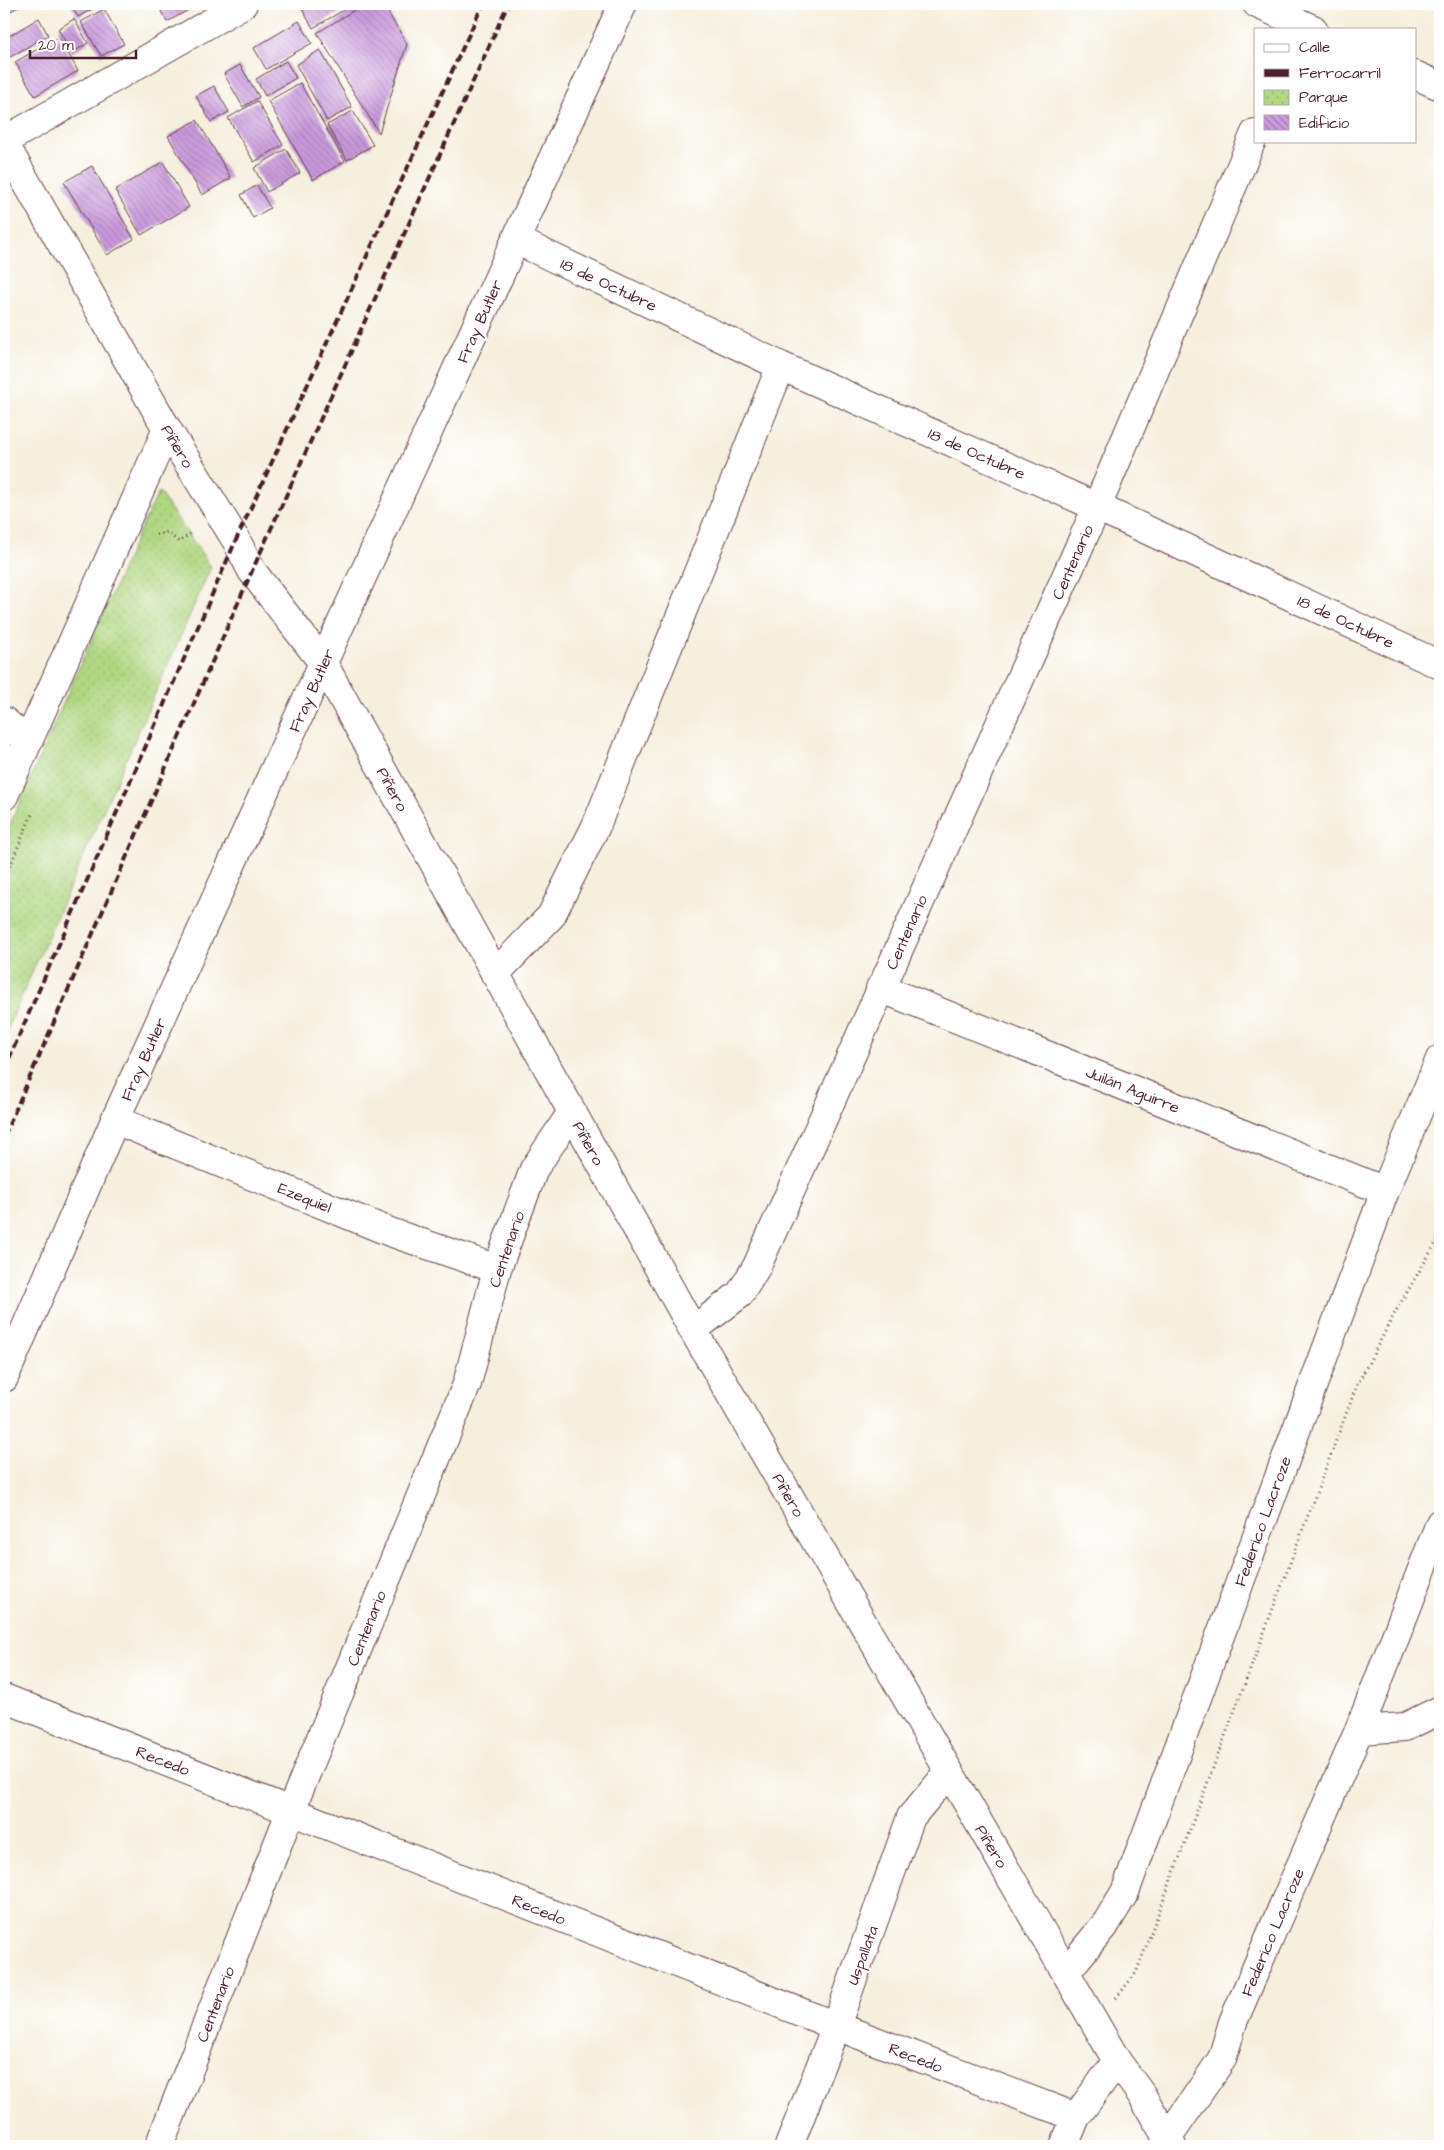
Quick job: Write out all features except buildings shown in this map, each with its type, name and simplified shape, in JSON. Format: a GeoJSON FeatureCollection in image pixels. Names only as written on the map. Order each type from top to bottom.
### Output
{"type":"FeatureCollection","features":[{"type":"Feature","properties":{"kind":"street"},"geometry":{"type":"LineString","coordinates":[[4,142],[243,4]]}},
{"type":"Feature","properties":{"kind":"street","name":"Fray Butler"},"geometry":{"type":"LineString","coordinates":[[4,1378],[115,1120],[623,4]]}},
{"type":"Feature","properties":{"kind":"street"},"geometry":{"type":"LineString","coordinates":[[1257,4],[1306,21]]}},
{"type":"Feature","properties":{"kind":"street"},"geometry":{"type":"LineString","coordinates":[[1416,75],[1440,86]]}},
{"type":"Feature","properties":{"kind":"street","name":"Centenario"},"geometry":{"type":"LineString","coordinates":[[693,1330],[740,1294],[757,1266],[1097,507],[1254,135]]}},
{"type":"Feature","properties":{"kind":"street","name":"Piñero"},"geometry":{"type":"LineString","coordinates":[[4,142],[168,429],[236,540],[252,571],[323,664],[693,1330],[949,1772],[1067,1971],[1117,2061],[1141,2094],[1168,2144]]}},
{"type":"Feature","properties":{"kind":"street","name":"18 de Octubre"},"geometry":{"type":"LineString","coordinates":[[516,240],[781,366],[1097,507],[1440,664]]}},
{"type":"Feature","properties":{"kind":"street"},"geometry":{"type":"LineString","coordinates":[[495,974],[551,916],[596,826],[781,366]]}},
{"type":"Feature","properties":{"kind":"street"},"geometry":{"type":"LineString","coordinates":[[4,796],[168,429]]}},
{"type":"Feature","properties":{"kind":"street"},"geometry":{"type":"LineString","coordinates":[[4,721],[28,741]]}},
{"type":"Feature","properties":{"kind":"street","name":"Juilán Aguirre"},"geometry":{"type":"LineString","coordinates":[[880,988],[1385,1191]]}},
{"type":"Feature","properties":{"kind":"street","name":"Federico Lacroze"},"geometry":{"type":"LineString","coordinates":[[1067,1971],[1107,1922],[1125,1892],[1385,1191],[1440,1059]]}},
{"type":"Feature","properties":{"kind":"street","name":"Centenario"},"geometry":{"type":"LineString","coordinates":[[159,2146],[291,1810],[467,1384],[497,1269],[534,1169],[572,1112]]}},
{"type":"Feature","properties":{"kind":"street","name":"Ezequiel"},"geometry":{"type":"LineString","coordinates":[[115,1120],[390,1232],[497,1269]]}},
{"type":"Feature","properties":{"kind":"street","name":"Federico Lacroze"},"geometry":{"type":"LineString","coordinates":[[1168,2144],[1222,2059],[1233,2022],[1359,1730],[1440,1523]]}},
{"type":"Feature","properties":{"kind":"street","name":"Recedo"},"geometry":{"type":"LineString","coordinates":[[4,1698],[836,2026],[1076,2117]]}},
{"type":"Feature","properties":{"kind":"street"},"geometry":{"type":"LineString","coordinates":[[1359,1730],[1405,1727],[1440,1710]]}},
{"type":"Feature","properties":{"kind":"street","name":"Uspallata"},"geometry":{"type":"LineString","coordinates":[[789,2146],[836,2026],[911,1818],[949,1772]]}},
{"type":"Feature","properties":{"kind":"street"},"geometry":{"type":"LineString","coordinates":[[1064,2146],[1076,2117],[1117,2061]]}},
{"type":"Feature","properties":{"kind":"path"},"geometry":{"type":"LineString","coordinates":[[154,536],[167,532],[179,542],[195,531],[211,500]]}},
{"type":"Feature","properties":{"kind":"path"},"geometry":{"type":"LineString","coordinates":[[4,880],[35,808]]}},
{"type":"Feature","properties":{"kind":"path"},"geometry":{"type":"LineString","coordinates":[[1096,2024],[1136,1973],[1357,1385],[1397,1309],[1440,1236]]}},
{"type":"Feature","properties":{"kind":"green space"},"geometry":{"type":"Polygon","coordinates":[[[159,492],[211,567],[4,1036],[4,838],[139,532],[159,492]]]}},
{"type":"Feature","properties":{"kind":"railway"},"geometry":{"type":"LineString","coordinates":[[4,1070],[236,540],[483,4]]}},
{"type":"Feature","properties":{"kind":"railway"},"geometry":{"type":"LineString","coordinates":[[4,1136],[252,571],[508,4]]}}]}
